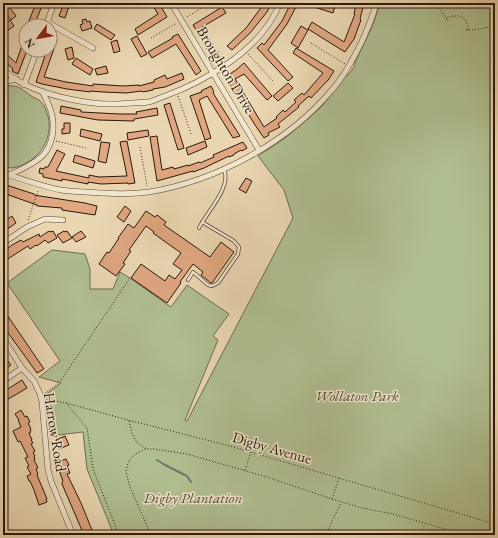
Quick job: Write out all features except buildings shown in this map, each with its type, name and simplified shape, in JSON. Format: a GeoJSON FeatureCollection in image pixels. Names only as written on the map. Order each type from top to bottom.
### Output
{"type":"FeatureCollection","features":[{"type":"Feature","properties":{"kind":"street"},"geometry":{"type":"LineString","coordinates":[[48,18],[54,3]]}},
{"type":"Feature","properties":{"kind":"street","name":"Broughton Drive"},"geometry":{"type":"LineString","coordinates":[[171,3],[259,150]]}},
{"type":"Feature","properties":{"kind":"street"},"geometry":{"type":"LineString","coordinates":[[3,70],[24,85],[56,95],[93,103],[114,104],[148,102],[195,84],[213,74],[245,50],[264,30],[280,3]]}},
{"type":"Feature","properties":{"kind":"street"},"geometry":{"type":"LineString","coordinates":[[6,174],[40,185],[62,190],[119,194],[148,192],[193,181],[223,170],[259,150],[291,129],[332,91],[358,51],[374,12],[376,3]]}},
{"type":"Feature","properties":{"kind":"street"},"geometry":{"type":"LineString","coordinates":[[58,30],[93,48]]}},
{"type":"Feature","properties":{"kind":"street"},"geometry":{"type":"LineString","coordinates":[[24,85],[34,58]]}},
{"type":"Feature","properties":{"kind":"street"},"geometry":{"type":"LineString","coordinates":[[3,82],[16,79]]}},
{"type":"Feature","properties":{"kind":"street"},"geometry":{"type":"LineString","coordinates":[[6,174],[31,165],[42,157],[48,149],[54,123],[42,91]]}},
{"type":"Feature","properties":{"kind":"street"},"geometry":{"type":"LineString","coordinates":[[3,243],[27,227],[45,219],[63,220]]}},
{"type":"Feature","properties":{"kind":"street","name":"Harrow Road"},"geometry":{"type":"LineString","coordinates":[[3,338],[22,368],[34,381],[40,394],[48,470],[73,535]]}},
{"type":"Feature","properties":{"kind":"street"},"geometry":{"type":"LineString","coordinates":[[3,381],[22,368]]}},
{"type":"Feature","properties":{"kind":"lane"},"geometry":{"type":"LineString","coordinates":[[199,228],[218,199],[226,182],[225,173],[223,170]]}},
{"type":"Feature","properties":{"kind":"lane"},"geometry":{"type":"LineString","coordinates":[[188,280],[193,272],[208,285],[212,286],[218,283],[238,254],[239,247],[234,241],[202,222]]}},
{"type":"Feature","properties":{"kind":"path"},"geometry":{"type":"LineString","coordinates":[[436,3],[448,21]]}},
{"type":"Feature","properties":{"kind":"path"},"geometry":{"type":"LineString","coordinates":[[151,38],[208,4]]}},
{"type":"Feature","properties":{"kind":"path"},"geometry":{"type":"LineString","coordinates":[[446,18],[452,16],[462,17],[467,22],[467,30],[495,26]]}},
{"type":"Feature","properties":{"kind":"path"},"geometry":{"type":"LineString","coordinates":[[311,43],[348,67]]}},
{"type":"Feature","properties":{"kind":"path"},"geometry":{"type":"LineString","coordinates":[[245,50],[273,81]]}},
{"type":"Feature","properties":{"kind":"path"},"geometry":{"type":"LineString","coordinates":[[177,92],[191,134]]}},
{"type":"Feature","properties":{"kind":"path"},"geometry":{"type":"LineString","coordinates":[[51,140],[86,148]]}},
{"type":"Feature","properties":{"kind":"path"},"geometry":{"type":"LineString","coordinates":[[140,147],[148,192]]}},
{"type":"Feature","properties":{"kind":"path"},"geometry":{"type":"LineString","coordinates":[[27,227],[28,217],[40,185]]}},
{"type":"Feature","properties":{"kind":"path"},"geometry":{"type":"LineString","coordinates":[[40,394],[44,394],[59,383],[130,278]]}},
{"type":"Feature","properties":{"kind":"path","name":"Digby Avenue"},"geometry":{"type":"LineString","coordinates":[[42,402],[51,400],[66,403],[230,446],[495,524]]}},
{"type":"Feature","properties":{"kind":"path"},"geometry":{"type":"LineString","coordinates":[[66,403],[87,428],[93,469],[119,535]]}},
{"type":"Feature","properties":{"kind":"path"},"geometry":{"type":"LineString","coordinates":[[128,420],[132,433],[138,443],[147,449],[186,454],[267,477],[362,508],[393,514],[466,535]]}},
{"type":"Feature","properties":{"kind":"path"},"geometry":{"type":"LineString","coordinates":[[147,449],[133,456],[129,461],[126,472],[130,487],[151,535]]}},
{"type":"Feature","properties":{"kind":"path"},"geometry":{"type":"LineString","coordinates":[[245,471],[251,452]]}},
{"type":"Feature","properties":{"kind":"path"},"geometry":{"type":"LineString","coordinates":[[332,499],[339,477]]}},
{"type":"Feature","properties":{"kind":"path"},"geometry":{"type":"LineString","coordinates":[[326,535],[342,502]]}},
{"type":"Feature","properties":{"kind":"path"},"geometry":{"type":"LineString","coordinates":[[420,535],[425,523]]}},
{"type":"Feature","properties":{"kind":"green space","name":"Wollaton Park"},"geometry":{"type":"Polygon","coordinates":[[[380,3],[495,3],[495,535],[114,535],[87,469],[83,432],[50,436],[48,408],[45,395],[61,383],[39,377],[60,361],[7,283],[52,250],[85,254],[90,269],[90,289],[113,289],[120,272],[171,307],[187,285],[229,314],[213,336],[218,340],[185,420],[187,421],[293,218],[284,190],[258,156],[285,138],[310,117],[322,106],[344,78],[350,73],[373,25],[380,3]]]}},
{"type":"Feature","properties":{"kind":"green space"},"geometry":{"type":"Polygon","coordinates":[[[3,86],[18,87],[38,99],[44,105],[48,116],[49,125],[46,142],[42,150],[29,162],[12,168],[3,167],[3,86]]]}},
{"type":"Feature","properties":{"kind":"waterway"},"geometry":{"type":"LineString","coordinates":[[157,460],[187,476],[191,482]]}},
{"type":"Feature","properties":{"kind":"park label","name":"Digby Plantation"},"geometry":{"type":"Point","coordinates":[193,498]}}]}
